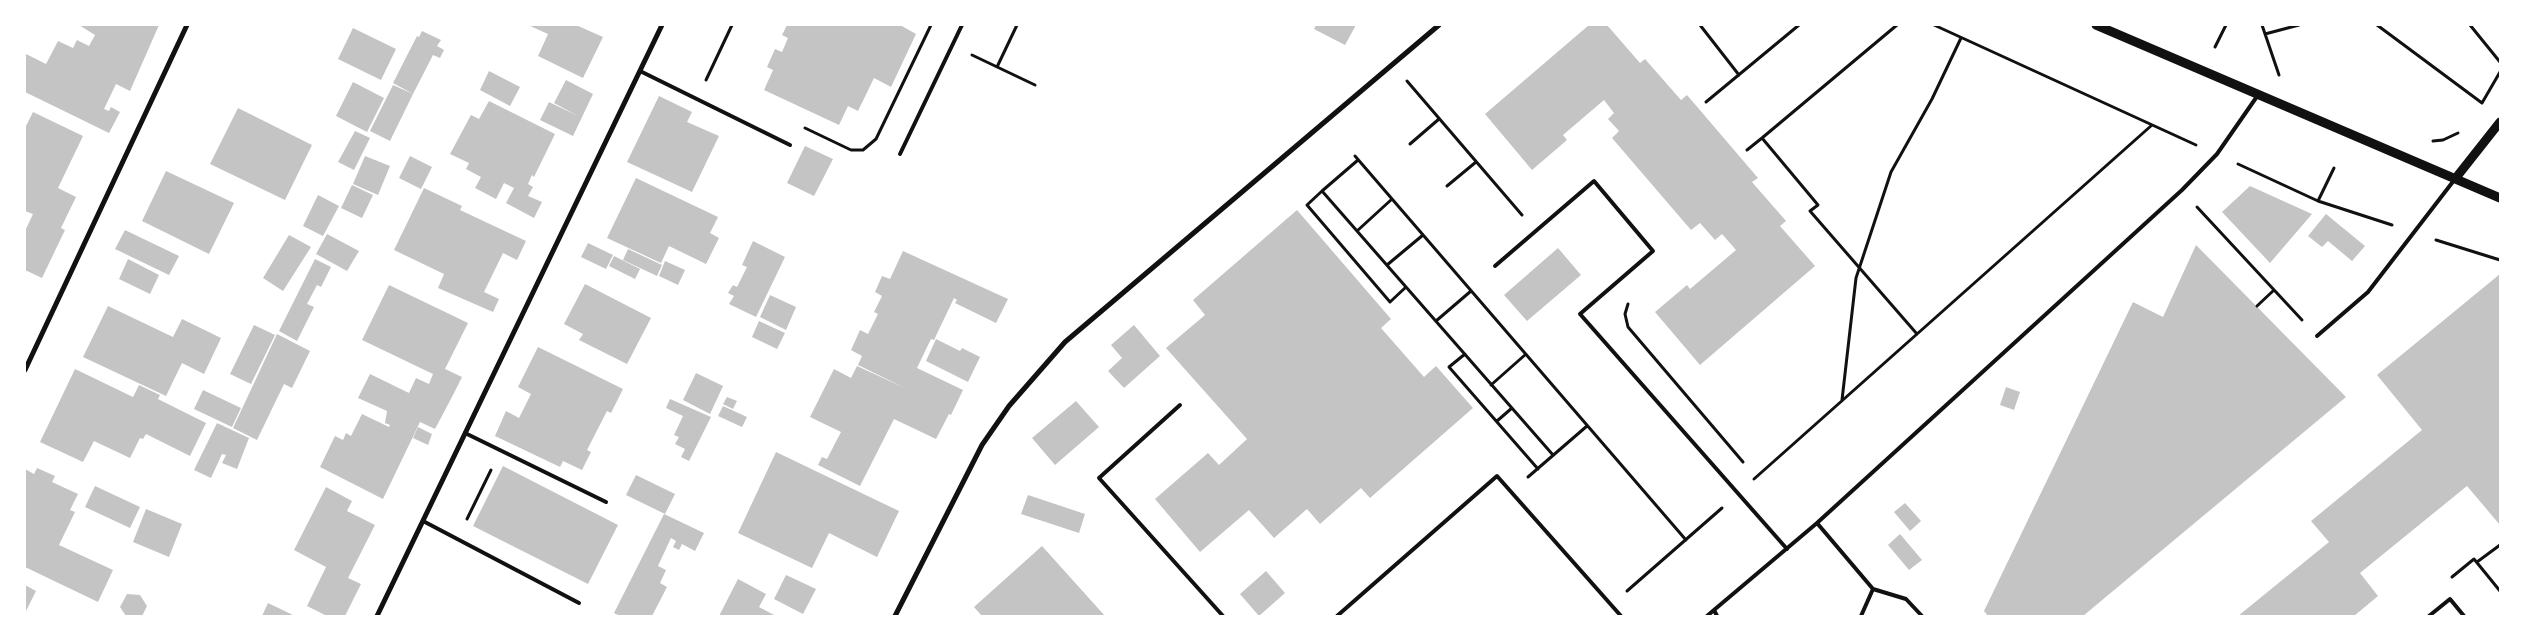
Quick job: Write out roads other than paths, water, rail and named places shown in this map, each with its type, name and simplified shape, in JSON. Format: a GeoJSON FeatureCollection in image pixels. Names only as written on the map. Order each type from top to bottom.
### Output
{"type":"FeatureCollection","features":[{"type":"Feature","properties":{"kind":"street"},"geometry":{"type":"LineString","coordinates":[[25,370],[187,25]]}},
{"type":"Feature","properties":{"kind":"street"},"geometry":{"type":"LineString","coordinates":[[377,616],[662,25]]}},
{"type":"Feature","properties":{"kind":"street"},"geometry":{"type":"LineString","coordinates":[[896,616],[982,445],[1009,406],[1065,342],[1393,66],[1439,25]]}},
{"type":"Feature","properties":{"kind":"street"},"geometry":{"type":"LineString","coordinates":[[2096,25],[2500,198]]}},
{"type":"Feature","properties":{"kind":"street"},"geometry":{"type":"LineString","coordinates":[[2455,179],[2500,122]]}},
{"type":"Feature","properties":{"kind":"lane"},"geometry":{"type":"LineString","coordinates":[[900,154],[962,25]]}},
{"type":"Feature","properties":{"kind":"lane"},"geometry":{"type":"LineString","coordinates":[[640,71],[790,145]]}},
{"type":"Feature","properties":{"kind":"lane"},"geometry":{"type":"LineString","coordinates":[[1707,616],[1817,523],[2182,190],[2217,154],[2258,95]]}},
{"type":"Feature","properties":{"kind":"lane"},"geometry":{"type":"LineString","coordinates":[[2317,336],[2368,292],[2455,179]]}},
{"type":"Feature","properties":{"kind":"lane"},"geometry":{"type":"LineString","coordinates":[[1495,266],[1594,181],[1653,252],[1580,314],[1787,549]]}},
{"type":"Feature","properties":{"kind":"lane"},"geometry":{"type":"LineString","coordinates":[[1180,405],[1099,478],[1223,616]]}},
{"type":"Feature","properties":{"kind":"lane"},"geometry":{"type":"LineString","coordinates":[[465,432],[606,502]]}},
{"type":"Feature","properties":{"kind":"lane"},"geometry":{"type":"LineString","coordinates":[[1337,616],[1497,476],[1621,616]]}},
{"type":"Feature","properties":{"kind":"lane"},"geometry":{"type":"LineString","coordinates":[[423,522],[579,603]]}},
{"type":"Feature","properties":{"kind":"lane"},"geometry":{"type":"LineString","coordinates":[[1817,523],[1873,590],[1906,599],[1922,616]]}},
{"type":"Feature","properties":{"kind":"lane"},"geometry":{"type":"LineString","coordinates":[[1861,616],[1873,590]]}},
{"type":"Feature","properties":{"kind":"lane"},"geometry":{"type":"LineString","coordinates":[[2429,616],[2450,599],[2464,616]]}},
{"type":"Feature","properties":{"kind":"lane"},"geometry":{"type":"LineString","coordinates":[[1714,610],[1717,616]]}}]}
